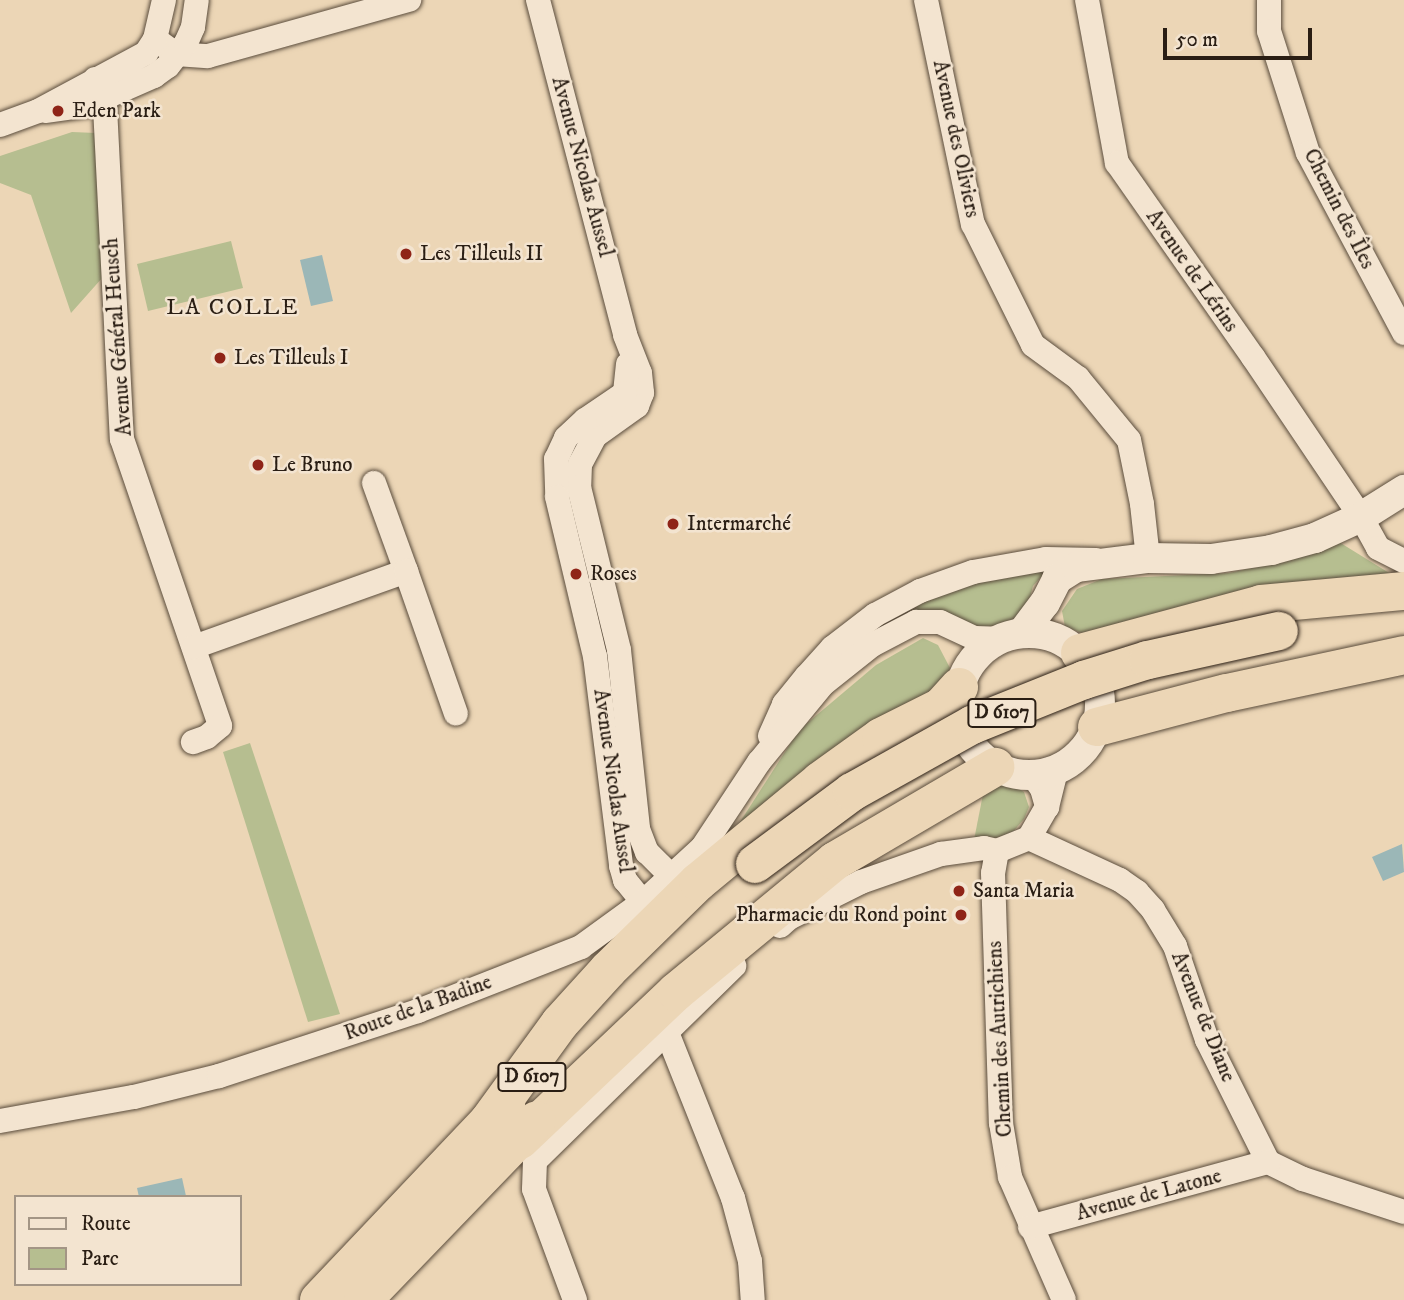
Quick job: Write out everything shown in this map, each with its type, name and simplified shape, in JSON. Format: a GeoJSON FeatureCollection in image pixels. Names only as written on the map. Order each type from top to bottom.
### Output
{"type":"FeatureCollection","features":[{"type":"Feature","properties":{"kind":"highway"},"geometry":{"type":"LineString","coordinates":[[1038,640],[1261,604],[1404,590]]}},
{"type":"Feature","properties":{"kind":"highway","name":"D 6107"},"geometry":{"type":"LineString","coordinates":[[319,1300],[620,987],[762,873],[983,745],[1090,703],[1281,643],[1404,609]]}},
{"type":"Feature","properties":{"kind":"highway","name":"D 6107"},"geometry":{"type":"LineString","coordinates":[[1281,643],[1404,634]]}},
{"type":"Feature","properties":{"kind":"highway"},"geometry":{"type":"LineString","coordinates":[[1097,727],[1240,690],[1404,655]]}},
{"type":"Feature","properties":{"kind":"highway"},"geometry":{"type":"LineString","coordinates":[[488,1122],[560,1023],[608,970],[698,881],[820,780],[881,737],[941,707],[966,674]]}},
{"type":"Feature","properties":{"kind":"highway"},"geometry":{"type":"LineString","coordinates":[[520,1140],[676,992],[835,862],[995,767]]}},
{"type":"Feature","properties":{"kind":"highway","name":"D 6107"},"geometry":{"type":"LineString","coordinates":[[363,1300],[520,1140],[640,1000],[762,873]]}},
{"type":"Feature","properties":{"kind":"street"},"geometry":{"type":"LineString","coordinates":[[0,125],[38,111],[58,111],[100,89],[146,53],[155,40],[164,0]]}},
{"type":"Feature","properties":{"kind":"street"},"geometry":{"type":"LineString","coordinates":[[100,89],[154,76],[168,66],[194,27],[197,0]]}},
{"type":"Feature","properties":{"kind":"street"},"geometry":{"type":"LineString","coordinates":[[155,40],[176,54],[208,56],[409,0]]}},
{"type":"Feature","properties":{"kind":"street","name":"Avenue Nicolas Aussel"},"geometry":{"type":"LineString","coordinates":[[538,0],[625,335],[640,373],[642,393],[637,406],[595,436],[580,464],[579,486],[638,829],[647,852],[671,876]]}},
{"type":"Feature","properties":{"kind":"street","name":"Avenue des Oliviers"},"geometry":{"type":"LineString","coordinates":[[926,0],[973,224],[1033,345],[1078,378],[1129,440],[1142,504],[1147,558]]}},
{"type":"Feature","properties":{"kind":"street","name":"Avenue de Lérins"},"geometry":{"type":"LineString","coordinates":[[1087,0],[1117,163],[1361,517],[1378,548],[1404,562]]}},
{"type":"Feature","properties":{"kind":"street","name":"Chemin des Îles"},"geometry":{"type":"LineString","coordinates":[[1269,0],[1269,31],[1308,153],[1404,333]]}},
{"type":"Feature","properties":{"kind":"street","name":"Avenue Général Heusch"},"geometry":{"type":"LineString","coordinates":[[100,89],[122,439],[220,726],[207,737],[193,742]]}},
{"type":"Feature","properties":{"kind":"street"},"geometry":{"type":"LineString","coordinates":[[374,483],[456,714]]}},
{"type":"Feature","properties":{"kind":"street","name":"Route de la Badine"},"geometry":{"type":"LineString","coordinates":[[759,762],[784,704],[832,648],[875,615],[920,591],[973,572],[1046,559],[1211,559],[1270,550],[1315,538],[1361,517],[1404,490]]}},
{"type":"Feature","properties":{"kind":"street","name":"Route de la Badine"},"geometry":{"type":"LineString","coordinates":[[0,1121],[134,1097],[219,1076],[418,1011],[581,947],[643,902],[702,848],[759,762],[823,684],[872,645],[916,622],[940,622],[975,638],[1038,640],[1045,603],[1057,579],[1076,567],[1107,561]]}},
{"type":"Feature","properties":{"kind":"street"},"geometry":{"type":"LineString","coordinates":[[194,646],[406,570]]}},
{"type":"Feature","properties":{"kind":"street"},"geometry":{"type":"LineString","coordinates":[[957,629],[966,674],[957,710],[963,733],[976,752],[995,767],[1013,774],[1044,773],[1074,760],[1088,745],[1097,727],[1101,707],[1099,688],[1092,669],[1038,640],[966,674]]}},
{"type":"Feature","properties":{"kind":"street","name":"Avenue Nicolas Aussel"},"geometry":{"type":"LineString","coordinates":[[607,653],[621,866],[625,880],[643,902]]}},
{"type":"Feature","properties":{"kind":"street"},"geometry":{"type":"LineString","coordinates":[[575,1300],[534,1189],[535,1161],[666,1030],[789,918],[862,882],[941,854],[984,848],[997,850],[1029,838],[1047,807],[1044,773]]}},
{"type":"Feature","properties":{"kind":"street","name":"Avenue de Diane"},"geometry":{"type":"LineString","coordinates":[[1029,838],[1120,880],[1137,892],[1153,910],[1175,946],[1207,1040],[1268,1162]]}},
{"type":"Feature","properties":{"kind":"street","name":"Chemin des Autrichiens"},"geometry":{"type":"LineString","coordinates":[[997,850],[993,873],[1001,1123],[1010,1177],[1064,1300]]}},
{"type":"Feature","properties":{"kind":"street"},"geometry":{"type":"LineString","coordinates":[[666,1030],[733,1198],[750,1261],[752,1300]]}},
{"type":"Feature","properties":{"kind":"street"},"geometry":{"type":"LineString","coordinates":[[1268,1162],[1303,1179],[1404,1212]]}},
{"type":"Feature","properties":{"kind":"street","name":"Avenue de Latone"},"geometry":{"type":"LineString","coordinates":[[1030,1227],[1268,1162]]}},
{"type":"Feature","properties":{"kind":"green space"},"geometry":{"type":"Polygon","coordinates":[[[72,132],[96,133],[103,277],[71,313],[31,195],[0,183],[0,156],[72,132]]]}},
{"type":"Feature","properties":{"kind":"green space"},"geometry":{"type":"Polygon","coordinates":[[[231,241],[243,288],[148,311],[137,264],[231,241]]]}},
{"type":"Feature","properties":{"kind":"green space"},"geometry":{"type":"Polygon","coordinates":[[[1339,542],[1394,576],[1091,636],[1065,627],[1062,611],[1077,589],[1102,579],[1229,573],[1301,557],[1339,542]]]}},
{"type":"Feature","properties":{"kind":"green space"},"geometry":{"type":"Polygon","coordinates":[[[1051,566],[1033,586],[1026,612],[1017,626],[861,637],[937,590],[1051,566]]]}},
{"type":"Feature","properties":{"kind":"green space"},"geometry":{"type":"Polygon","coordinates":[[[923,638],[938,645],[950,668],[939,691],[733,833],[799,730],[876,665],[923,638]]]}},
{"type":"Feature","properties":{"kind":"green space"},"geometry":{"type":"Polygon","coordinates":[[[250,743],[340,1014],[308,1022],[223,752],[250,743]]]}},
{"type":"Feature","properties":{"kind":"green space"},"geometry":{"type":"Polygon","coordinates":[[[1006,781],[1024,792],[1029,807],[1024,819],[1012,833],[973,845],[985,784],[1006,781]]]}},
{"type":"Feature","properties":{"kind":"water"},"geometry":{"type":"Polygon","coordinates":[[[322,255],[333,301],[311,306],[300,260],[322,255]]]}},
{"type":"Feature","properties":{"kind":"water"},"geometry":{"type":"Polygon","coordinates":[[[1402,844],[1404,872],[1383,881],[1372,857],[1402,844]]]}},
{"type":"Feature","properties":{"kind":"water"},"geometry":{"type":"Polygon","coordinates":[[[182,1178],[186,1195],[139,1195],[137,1188],[182,1178]]]}},
{"type":"Feature","properties":{"kind":"place","name":"Eden Park"},"geometry":{"type":"Point","coordinates":[58,111]}},
{"type":"Feature","properties":{"kind":"place","name":"Les Tilleuls II"},"geometry":{"type":"Point","coordinates":[406,254]}},
{"type":"Feature","properties":{"kind":"place","name":"Les Tilleuls I"},"geometry":{"type":"Point","coordinates":[220,358]}},
{"type":"Feature","properties":{"kind":"place","name":"Le Bruno"},"geometry":{"type":"Point","coordinates":[258,465]}},
{"type":"Feature","properties":{"kind":"place","name":"Intermarché"},"geometry":{"type":"Point","coordinates":[673,524]}},
{"type":"Feature","properties":{"kind":"place","name":"Roses"},"geometry":{"type":"Point","coordinates":[576,574]}},
{"type":"Feature","properties":{"kind":"place","name":"Santa Maria"},"geometry":{"type":"Point","coordinates":[959,891]}},
{"type":"Feature","properties":{"kind":"place","name":"Pharmacie du Rond point"},"geometry":{"type":"Point","coordinates":[961,915]}},
{"type":"Feature","properties":{"kind":"district","name":"LA COLLE"},"geometry":{"type":"Point","coordinates":[233,308]}}]}
